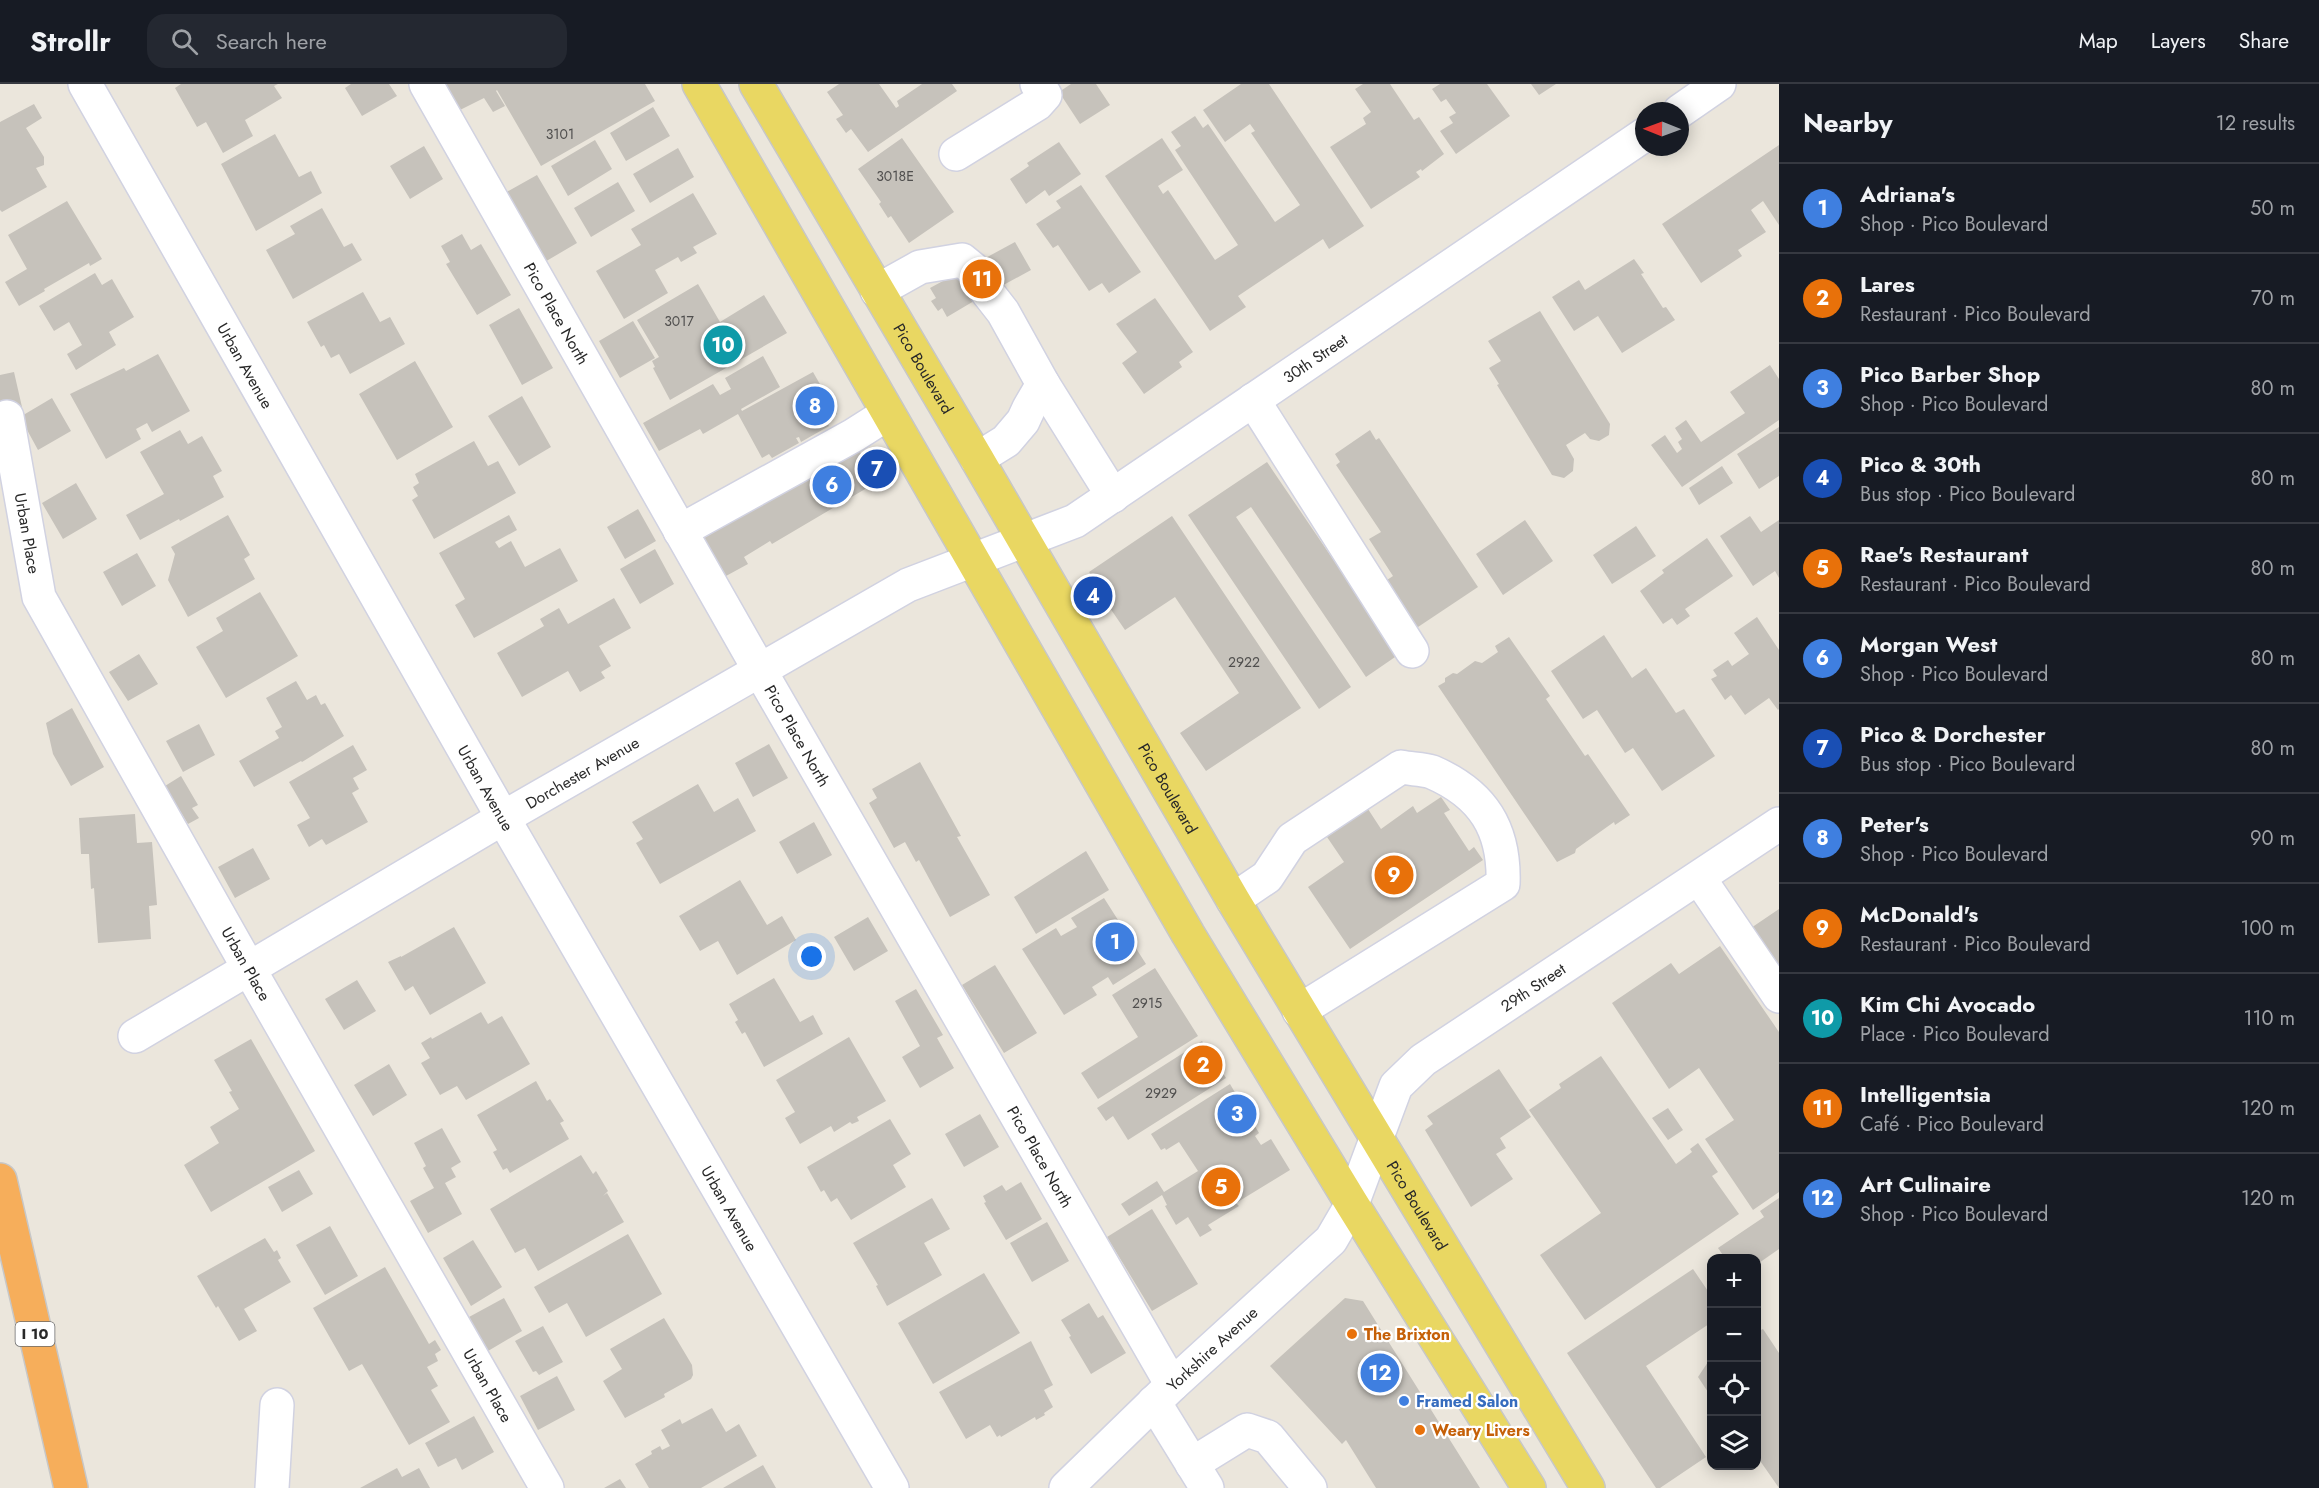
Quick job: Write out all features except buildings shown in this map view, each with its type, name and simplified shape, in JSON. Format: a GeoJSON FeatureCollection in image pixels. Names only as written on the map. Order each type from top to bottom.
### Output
{"type":"FeatureCollection","features":[{"type":"Feature","properties":{"kind":"highway","name":"I 10"},"geometry":{"type":"LineString","coordinates":[[0,1180],[71,1488]]}},
{"type":"Feature","properties":{"kind":"main road"},"geometry":{"type":"LineString","coordinates":[[699,84],[1182,924],[1352,1204],[1529,1488]]}},
{"type":"Feature","properties":{"kind":"main road","name":"Pico Boulevard"},"geometry":{"type":"LineString","coordinates":[[756,84],[1233,900],[1588,1488]]}},
{"type":"Feature","properties":{"kind":"street","name":"Urban Avenue"},"geometry":{"type":"LineString","coordinates":[[85,84],[503,818],[891,1488]]}},
{"type":"Feature","properties":{"kind":"street","name":"Pico Place North"},"geometry":{"type":"LineString","coordinates":[[426,84],[759,669],[1163,1394],[1199,1476]]}},
{"type":"Feature","properties":{"kind":"street"},"geometry":{"type":"LineString","coordinates":[[956,154],[1037,104],[1045,95],[1037,84]]}},
{"type":"Feature","properties":{"kind":"street"},"geometry":{"type":"LineString","coordinates":[[1689,105],[1719,84]]}},
{"type":"Feature","properties":{"kind":"street","name":"30th Street"},"geometry":{"type":"LineString","coordinates":[[972,559],[1075,521],[1635,141]]}},
{"type":"Feature","properties":{"kind":"street"},"geometry":{"type":"LineString","coordinates":[[877,291],[920,267],[962,260],[980,279],[1003,312],[1043,384],[1113,496]]}},
{"type":"Feature","properties":{"kind":"street"},"geometry":{"type":"LineString","coordinates":[[977,459],[1006,441],[1023,421],[1043,384]]}},
{"type":"Feature","properties":{"kind":"street"},"geometry":{"type":"LineString","coordinates":[[1253,400],[1412,651]]}},
{"type":"Feature","properties":{"kind":"street"},"geometry":{"type":"LineString","coordinates":[[680,531],[854,435],[887,414]]}},
{"type":"Feature","properties":{"kind":"street","name":"Urban Place"},"geometry":{"type":"LineString","coordinates":[[7,417],[39,597],[248,968],[547,1488]]}},
{"type":"Feature","properties":{"kind":"street","name":"Dorchester Avenue"},"geometry":{"type":"LineString","coordinates":[[135,1036],[759,669],[908,585],[972,559]]}},
{"type":"Feature","properties":{"kind":"street"},"geometry":{"type":"LineString","coordinates":[[1233,900],[1267,877],[1292,839],[1401,767],[1431,772],[1475,798],[1498,834],[1504,860],[1503,884],[1299,1011]]}},
{"type":"Feature","properties":{"kind":"street","name":"29th Street"},"geometry":{"type":"LineString","coordinates":[[1352,1204],[1396,1086],[1423,1060],[1779,824]]}},
{"type":"Feature","properties":{"kind":"street"},"geometry":{"type":"LineString","coordinates":[[1700,878],[1779,996]]}},
{"type":"Feature","properties":{"kind":"street","name":"Yorkshire Avenue"},"geometry":{"type":"LineString","coordinates":[[1066,1488],[1163,1394],[1331,1240],[1352,1204]]}},
{"type":"Feature","properties":{"kind":"street"},"geometry":{"type":"LineString","coordinates":[[272,1488],[277,1405]]}},
{"type":"Feature","properties":{"kind":"street"},"geometry":{"type":"LineString","coordinates":[[1199,1476],[1247,1430],[1268,1437],[1310,1488]]}},
{"type":"Feature","properties":{"kind":"place","name":"Intelligentsia"},"geometry":{"type":"Point","coordinates":[982,279]}},
{"type":"Feature","properties":{"kind":"place","name":"Kim Chi Avocado"},"geometry":{"type":"Point","coordinates":[723,345]}},
{"type":"Feature","properties":{"kind":"place","name":"Peter's"},"geometry":{"type":"Point","coordinates":[815,406]}},
{"type":"Feature","properties":{"kind":"place","name":"Pico & Dorchester"},"geometry":{"type":"Point","coordinates":[877,469]}},
{"type":"Feature","properties":{"kind":"place","name":"Morgan West"},"geometry":{"type":"Point","coordinates":[832,485]}},
{"type":"Feature","properties":{"kind":"place","name":"Pico & 30th"},"geometry":{"type":"Point","coordinates":[1093,596]}},
{"type":"Feature","properties":{"kind":"place","name":"McDonald's"},"geometry":{"type":"Point","coordinates":[1394,875]}},
{"type":"Feature","properties":{"kind":"place","name":"Adriana's"},"geometry":{"type":"Point","coordinates":[1115,942]}},
{"type":"Feature","properties":{"kind":"place","name":"Lares"},"geometry":{"type":"Point","coordinates":[1203,1065]}},
{"type":"Feature","properties":{"kind":"place","name":"Pico Barber Shop"},"geometry":{"type":"Point","coordinates":[1237,1114]}},
{"type":"Feature","properties":{"kind":"place","name":"Rae's Restaurant"},"geometry":{"type":"Point","coordinates":[1221,1187]}},
{"type":"Feature","properties":{"kind":"place","name":"The Brixton"},"geometry":{"type":"Point","coordinates":[1352,1334]}},
{"type":"Feature","properties":{"kind":"place","name":"Art Culinaire"},"geometry":{"type":"Point","coordinates":[1380,1373]}},
{"type":"Feature","properties":{"kind":"place","name":"Framed Salon"},"geometry":{"type":"Point","coordinates":[1404,1401]}},
{"type":"Feature","properties":{"kind":"place","name":"Weary Livers"},"geometry":{"type":"Point","coordinates":[1420,1430]}}]}
